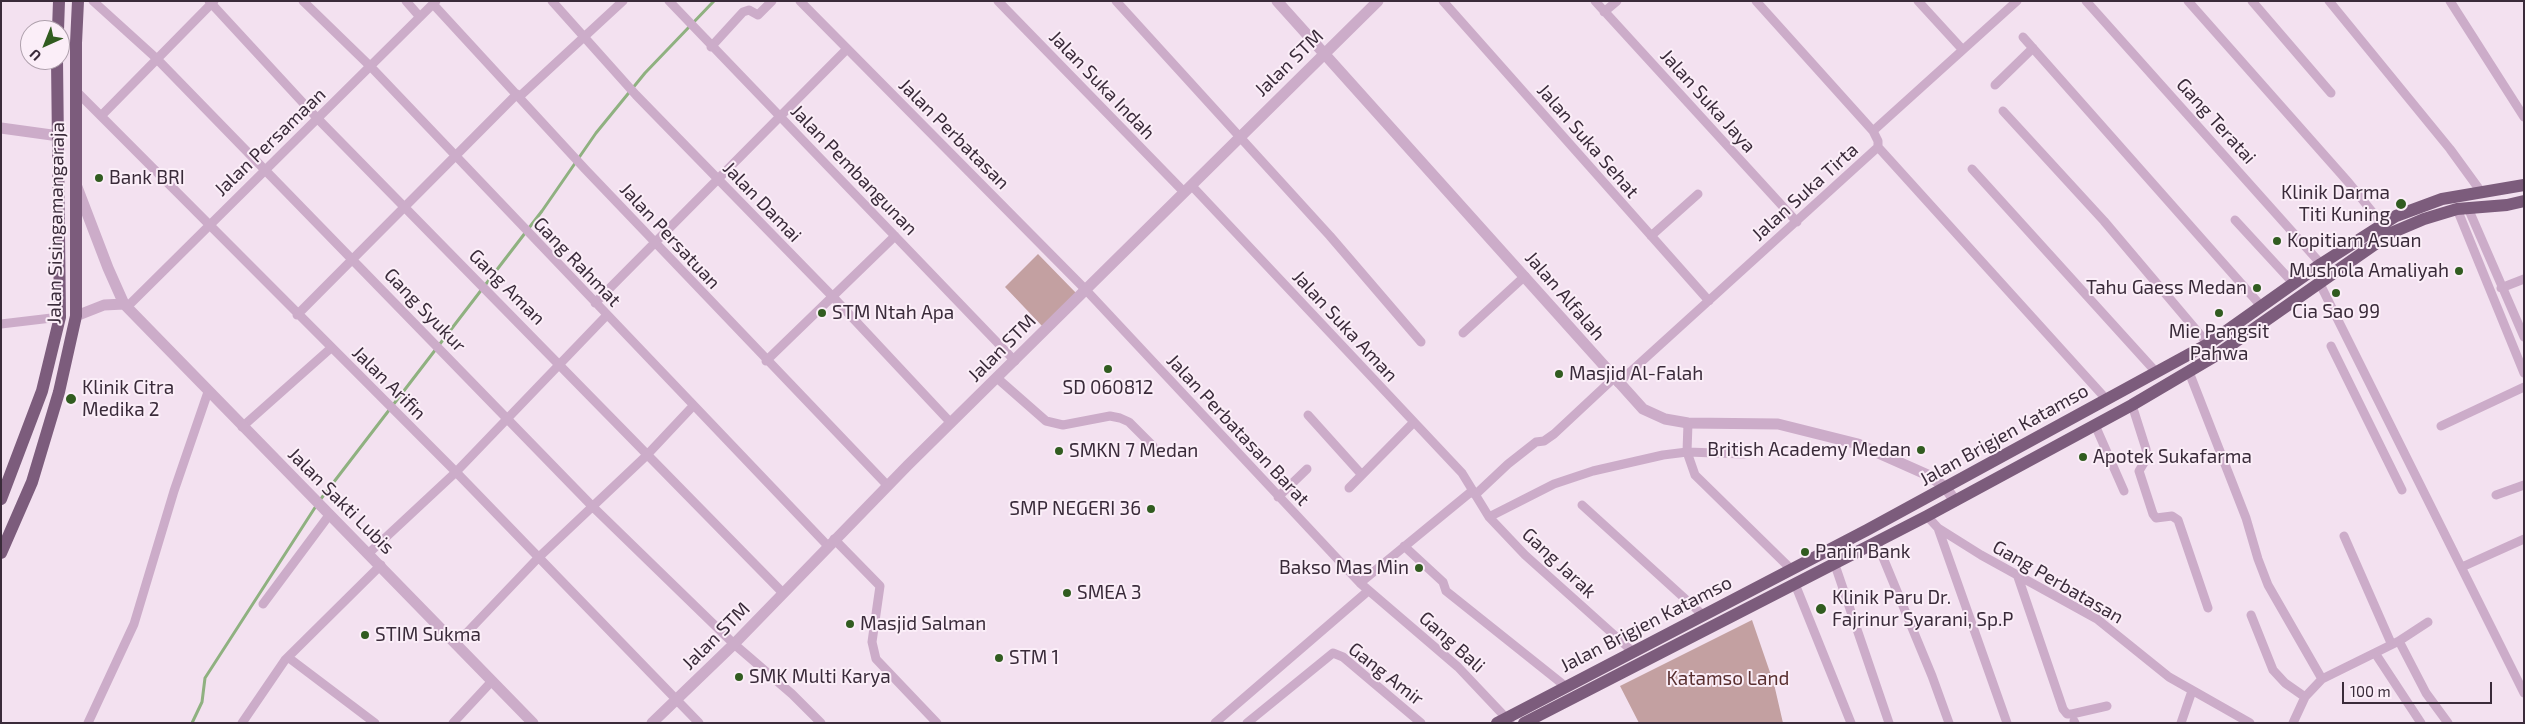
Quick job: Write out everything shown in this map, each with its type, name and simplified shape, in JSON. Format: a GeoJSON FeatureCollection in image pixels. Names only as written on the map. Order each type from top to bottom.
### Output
{"type":"FeatureCollection","features":[{"type":"Feature","properties":{"kind":"main road"},"geometry":{"type":"LineString","coordinates":[[58,20],[59,1]]}},
{"type":"Feature","properties":{"kind":"main road","name":"Jalan Sisingamangaraja"},"geometry":{"type":"LineString","coordinates":[[1,553],[32,482],[59,392],[76,316],[78,1]]}},
{"type":"Feature","properties":{"kind":"main road","name":"Jalan Sisingamangaraja"},"geometry":{"type":"LineString","coordinates":[[1,500],[6,474],[42,391],[60,317],[57,70]]}},
{"type":"Feature","properties":{"kind":"main road","name":"Jalan Brigjen Katamso"},"geometry":{"type":"LineString","coordinates":[[1505,721],[1537,709],[1877,543],[2132,405],[2189,372],[2251,323],[2262,307],[2321,264],[2382,224],[2425,204],[2524,185]]}},
{"type":"Feature","properties":{"kind":"main road","name":"Jalan Brigjen Katamso"},"geometry":{"type":"LineString","coordinates":[[1524,723],[1537,709],[1565,686],[1792,570],[2208,344],[2251,323],[2319,282],[2391,233],[2424,219],[2462,208],[2507,204],[2524,200]]}},
{"type":"Feature","properties":{"kind":"street","name":"Gang Syukur"},"geometry":{"type":"LineString","coordinates":[[92,1],[156,58],[593,506],[734,644],[792,694],[821,723]]}},
{"type":"Feature","properties":{"kind":"street","name":"Gang Rahmat"},"geometry":{"type":"LineString","coordinates":[[302,1],[371,67],[693,406],[831,543],[880,586],[872,642],[876,659],[937,723]]}},
{"type":"Feature","properties":{"kind":"street"},"geometry":{"type":"LineString","coordinates":[[406,1],[420,17]]}},
{"type":"Feature","properties":{"kind":"street","name":"Jalan Damai"},"geometry":{"type":"LineString","coordinates":[[552,1],[636,95],[834,298],[951,423]]}},
{"type":"Feature","properties":{"kind":"street"},"geometry":{"type":"LineString","coordinates":[[297,315],[354,261],[454,156],[623,1]]}},
{"type":"Feature","properties":{"kind":"street","name":"Jalan Pembangunan"},"geometry":{"type":"LineString","coordinates":[[669,1],[694,30],[780,116],[1015,360]]}},
{"type":"Feature","properties":{"kind":"street"},"geometry":{"type":"LineString","coordinates":[[711,47],[743,12],[749,10],[758,15],[772,1]]}},
{"type":"Feature","properties":{"kind":"street","name":"Jalan Perbatasan"},"geometry":{"type":"LineString","coordinates":[[800,1],[846,50],[1085,290]]}},
{"type":"Feature","properties":{"kind":"street","name":"Jalan Suka Indah"},"geometry":{"type":"LineString","coordinates":[[998,1],[1187,188]]}},
{"type":"Feature","properties":{"kind":"street"},"geometry":{"type":"LineString","coordinates":[[1116,1],[1240,136],[1421,342]]}},
{"type":"Feature","properties":{"kind":"street","name":"Jalan Alfalah"},"geometry":{"type":"LineString","coordinates":[[1277,1],[1525,276],[1634,401],[1651,414],[1665,419],[1688,422],[1778,424],[1812,430],[1858,444],[1930,476],[1946,488],[1956,500]]}},
{"type":"Feature","properties":{"kind":"street","name":"Jalan STM"},"geometry":{"type":"LineString","coordinates":[[652,723],[734,644],[831,543],[1187,188],[1378,1]]}},
{"type":"Feature","properties":{"kind":"street","name":"Jalan Suka Sehat"},"geometry":{"type":"LineString","coordinates":[[1444,1],[1709,301]]}},
{"type":"Feature","properties":{"kind":"street","name":"Jalan Suka Jaya"},"geometry":{"type":"LineString","coordinates":[[1595,1],[1797,222]]}},
{"type":"Feature","properties":{"kind":"street"},"geometry":{"type":"LineString","coordinates":[[1604,12],[1617,1]]}},
{"type":"Feature","properties":{"kind":"street"},"geometry":{"type":"LineString","coordinates":[[1756,1],[1873,131]]}},
{"type":"Feature","properties":{"kind":"street"},"geometry":{"type":"LineString","coordinates":[[1918,1],[1962,49]]}},
{"type":"Feature","properties":{"kind":"street","name":"Jalan Suka Tirta"},"geometry":{"type":"LineString","coordinates":[[1360,583],[1536,442],[1544,441],[1554,434],[1709,301],[1878,147],[1878,141],[1873,131],[2017,1]]}},
{"type":"Feature","properties":{"kind":"street","name":"Gang Teratai"},"geometry":{"type":"LineString","coordinates":[[2086,1],[2321,264]]}},
{"type":"Feature","properties":{"kind":"street"},"geometry":{"type":"LineString","coordinates":[[2188,1],[2349,182],[2382,224]]}},
{"type":"Feature","properties":{"kind":"street"},"geometry":{"type":"LineString","coordinates":[[2252,1],[2331,93]]}},
{"type":"Feature","properties":{"kind":"street"},"geometry":{"type":"LineString","coordinates":[[2328,1],[2450,148],[2482,193]]}},
{"type":"Feature","properties":{"kind":"street"},"geometry":{"type":"LineString","coordinates":[[2450,1],[2524,118]]}},
{"type":"Feature","properties":{"kind":"street"},"geometry":{"type":"LineString","coordinates":[[102,115],[212,2]]}},
{"type":"Feature","properties":{"kind":"street","name":"Gang Aman"},"geometry":{"type":"LineString","coordinates":[[212,2],[317,118],[490,292],[646,456],[783,593]]}},
{"type":"Feature","properties":{"kind":"street","name":"Jalan Persamaan"},"geometry":{"type":"LineString","coordinates":[[126,306],[435,3]]}},
{"type":"Feature","properties":{"kind":"street","name":"Jalan Persatuan"},"geometry":{"type":"LineString","coordinates":[[435,3],[566,149],[766,361],[888,486]]}},
{"type":"Feature","properties":{"kind":"street"},"geometry":{"type":"LineString","coordinates":[[2023,37],[2262,307]]}},
{"type":"Feature","properties":{"kind":"street"},"geometry":{"type":"LineString","coordinates":[[1995,85],[2033,48]]}},
{"type":"Feature","properties":{"kind":"street"},"geometry":{"type":"LineString","coordinates":[[595,303],[846,50]]}},
{"type":"Feature","properties":{"kind":"street","name":"Jalan Arifin"},"geometry":{"type":"LineString","coordinates":[[76,91],[102,115],[297,315],[456,472],[698,723]]}},
{"type":"Feature","properties":{"kind":"street"},"geometry":{"type":"LineString","coordinates":[[2003,111],[2104,221],[2208,344]]}},
{"type":"Feature","properties":{"kind":"street"},"geometry":{"type":"LineString","coordinates":[[1,128],[59,136]]}},
{"type":"Feature","properties":{"kind":"street"},"geometry":{"type":"LineString","coordinates":[[1878,147],[1971,252],[2107,400]]}},
{"type":"Feature","properties":{"kind":"street"},"geometry":{"type":"LineString","coordinates":[[1972,169],[2156,372]]}},
{"type":"Feature","properties":{"kind":"street","name":"Jalan Sakti Lubis"},"geometry":{"type":"LineString","coordinates":[[76,183],[108,268],[126,306],[242,427],[381,565],[533,723]]}},
{"type":"Feature","properties":{"kind":"street","name":"Jalan Suka Aman"},"geometry":{"type":"LineString","coordinates":[[1187,188],[1462,473],[1469,481],[1474,493]]}},
{"type":"Feature","properties":{"kind":"street"},"geometry":{"type":"LineString","coordinates":[[1650,236],[1698,194]]}},
{"type":"Feature","properties":{"kind":"street"},"geometry":{"type":"LineString","coordinates":[[2462,208],[2524,337]]}},
{"type":"Feature","properties":{"kind":"street"},"geometry":{"type":"LineString","coordinates":[[2462,208],[2524,373]]}},
{"type":"Feature","properties":{"kind":"street"},"geometry":{"type":"LineString","coordinates":[[2235,220],[2294,284]]}},
{"type":"Feature","properties":{"kind":"street"},"geometry":{"type":"LineString","coordinates":[[766,361],[834,298],[895,236]]}},
{"type":"Feature","properties":{"kind":"street"},"geometry":{"type":"LineString","coordinates":[[1463,333],[1525,276]]}},
{"type":"Feature","properties":{"kind":"street"},"geometry":{"type":"LineString","coordinates":[[2501,288],[2524,279]]}},
{"type":"Feature","properties":{"kind":"street"},"geometry":{"type":"LineString","coordinates":[[2319,282],[2524,693]]}},
{"type":"Feature","properties":{"kind":"street","name":"Jalan Perbatasan Barat"},"geometry":{"type":"LineString","coordinates":[[1085,290],[1368,591]]}},
{"type":"Feature","properties":{"kind":"street"},"geometry":{"type":"LineString","coordinates":[[76,316],[104,305],[126,306]]}},
{"type":"Feature","properties":{"kind":"street"},"geometry":{"type":"LineString","coordinates":[[369,553],[456,472],[606,316]]}},
{"type":"Feature","properties":{"kind":"street"},"geometry":{"type":"LineString","coordinates":[[1,324],[60,317]]}},
{"type":"Feature","properties":{"kind":"street"},"geometry":{"type":"LineString","coordinates":[[2331,346],[2361,403],[2402,490]]}},
{"type":"Feature","properties":{"kind":"street"},"geometry":{"type":"LineString","coordinates":[[242,427],[331,348]]}},
{"type":"Feature","properties":{"kind":"street"},"geometry":{"type":"LineString","coordinates":[[2189,372],[2246,518],[2265,578],[2322,679]]}},
{"type":"Feature","properties":{"kind":"street"},"geometry":{"type":"LineString","coordinates":[[997,378],[1046,421],[1063,425],[1110,416],[1120,418],[1129,422],[1153,446]]}},
{"type":"Feature","properties":{"kind":"street"},"geometry":{"type":"LineString","coordinates":[[2441,426],[2524,387]]}},
{"type":"Feature","properties":{"kind":"street"},"geometry":{"type":"LineString","coordinates":[[88,723],[134,624],[174,491],[208,392]]}},
{"type":"Feature","properties":{"kind":"street"},"geometry":{"type":"LineString","coordinates":[[2361,403],[2375,396]]}},
{"type":"Feature","properties":{"kind":"street"},"geometry":{"type":"LineString","coordinates":[[2132,405],[2147,458],[2139,471],[2153,514],[2156,518],[2172,516],[2178,520],[2208,608]]}},
{"type":"Feature","properties":{"kind":"street"},"geometry":{"type":"LineString","coordinates":[[456,643],[538,558],[646,456],[693,406]]}},
{"type":"Feature","properties":{"kind":"street"},"geometry":{"type":"LineString","coordinates":[[1308,415],[1362,474]]}},
{"type":"Feature","properties":{"kind":"street"},"geometry":{"type":"LineString","coordinates":[[1688,422],[1687,452],[1696,476],[1792,570]]}},
{"type":"Feature","properties":{"kind":"street"},"geometry":{"type":"LineString","coordinates":[[1349,488],[1413,423]]}},
{"type":"Feature","properties":{"kind":"street"},"geometry":{"type":"LineString","coordinates":[[2095,425],[2124,491]]}},
{"type":"Feature","properties":{"kind":"street"},"geometry":{"type":"LineString","coordinates":[[1489,517],[1554,484],[1593,471],[1663,454],[1687,452],[1744,454]]}},
{"type":"Feature","properties":{"kind":"street"},"geometry":{"type":"LineString","coordinates":[[1278,497],[1307,469]]}},
{"type":"Feature","properties":{"kind":"street"},"geometry":{"type":"LineString","coordinates":[[2496,495],[2524,485]]}},
{"type":"Feature","properties":{"kind":"street","name":"Gang Jarak"},"geometry":{"type":"LineString","coordinates":[[1474,493],[1489,517],[1525,555],[1632,651]]}},
{"type":"Feature","properties":{"kind":"street"},"geometry":{"type":"LineString","coordinates":[[1582,505],[1704,616]]}},
{"type":"Feature","properties":{"kind":"street"},"geometry":{"type":"LineString","coordinates":[[263,604],[329,513]]}},
{"type":"Feature","properties":{"kind":"street","name":"Gang Perbatasan"},"geometry":{"type":"LineString","coordinates":[[1927,516],[1938,528],[2018,576],[2096,619],[2169,677],[2250,723]]}},
{"type":"Feature","properties":{"kind":"street"},"geometry":{"type":"LineString","coordinates":[[1938,528],[2008,723]]}},
{"type":"Feature","properties":{"kind":"street"},"geometry":{"type":"LineString","coordinates":[[2344,536],[2395,642],[2426,693],[2448,723]]}},
{"type":"Feature","properties":{"kind":"street"},"geometry":{"type":"LineString","coordinates":[[2462,567],[2524,538]]}},
{"type":"Feature","properties":{"kind":"street"},"geometry":{"type":"LineString","coordinates":[[1877,543],[1932,676],[1949,723]]}},
{"type":"Feature","properties":{"kind":"street"},"geometry":{"type":"LineString","coordinates":[[1404,546],[1443,582],[1446,591],[1565,686]]}},
{"type":"Feature","properties":{"kind":"street"},"geometry":{"type":"LineString","coordinates":[[1834,564],[1889,723]]}},
{"type":"Feature","properties":{"kind":"street"},"geometry":{"type":"LineString","coordinates":[[255,723],[243,720],[260,693],[289,658],[381,565]]}},
{"type":"Feature","properties":{"kind":"street"},"geometry":{"type":"LineString","coordinates":[[2018,576],[2063,709],[2067,714],[2072,714],[2107,706]]}},
{"type":"Feature","properties":{"kind":"street"},"geometry":{"type":"LineString","coordinates":[[1795,584],[1851,723]]}},
{"type":"Feature","properties":{"kind":"street"},"geometry":{"type":"LineString","coordinates":[[1214,723],[1368,591]]}},
{"type":"Feature","properties":{"kind":"street","name":"Gang Bali"},"geometry":{"type":"LineString","coordinates":[[1368,591],[1458,667],[1505,721]]}},
{"type":"Feature","properties":{"kind":"street"},"geometry":{"type":"LineString","coordinates":[[2250,615],[2273,670],[2285,683],[2305,697]]}},
{"type":"Feature","properties":{"kind":"street"},"geometry":{"type":"LineString","coordinates":[[2293,723],[2305,697],[2322,679],[2375,653],[2428,622]]}},
{"type":"Feature","properties":{"kind":"street","name":"Gang Amir"},"geometry":{"type":"LineString","coordinates":[[1247,723],[1330,654],[1334,653],[1343,657],[1422,723]]}},
{"type":"Feature","properties":{"kind":"street"},"geometry":{"type":"LineString","coordinates":[[2375,653],[2421,723]]}},
{"type":"Feature","properties":{"kind":"street"},"geometry":{"type":"LineString","coordinates":[[289,658],[370,721]]}},
{"type":"Feature","properties":{"kind":"street"},"geometry":{"type":"LineString","coordinates":[[453,723],[492,681]]}},
{"type":"Feature","properties":{"kind":"street"},"geometry":{"type":"LineString","coordinates":[[2180,723],[2192,691]]}},
{"type":"Feature","properties":{"kind":"green space"},"geometry":{"type":"Polygon","coordinates":[[[1038,254],[1077,294],[1043,327],[1005,287],[1038,254]]]}},
{"type":"Feature","properties":{"kind":"green space","name":"Katamso Land"},"geometry":{"type":"Polygon","coordinates":[[[1752,620],[1774,684],[1783,723],[1639,723],[1620,686],[1752,620]]]}},
{"type":"Feature","properties":{"kind":"waterway"},"geometry":{"type":"LineString","coordinates":[[320,500],[542,211],[596,133],[645,73],[714,1]]}},
{"type":"Feature","properties":{"kind":"waterway"},"geometry":{"type":"LineString","coordinates":[[192,723],[202,702],[205,678],[316,506]]}},
{"type":"Feature","properties":{"kind":"place","name":"Bank BRI"},"geometry":{"type":"Point","coordinates":[99,178]}},
{"type":"Feature","properties":{"kind":"place","name":"Klinik Darma Titi Kuning"},"geometry":{"type":"Point","coordinates":[2401,204]}},
{"type":"Feature","properties":{"kind":"place","name":"Kopitiam Asuan"},"geometry":{"type":"Point","coordinates":[2277,241]}},
{"type":"Feature","properties":{"kind":"place","name":"Mushola Amaliyah"},"geometry":{"type":"Point","coordinates":[2459,271]}},
{"type":"Feature","properties":{"kind":"place","name":"Tahu Gaess Medan"},"geometry":{"type":"Point","coordinates":[2257,288]}},
{"type":"Feature","properties":{"kind":"place","name":"Cia Sao 99"},"geometry":{"type":"Point","coordinates":[2336,293]}},
{"type":"Feature","properties":{"kind":"place","name":"STM Ntah Apa"},"geometry":{"type":"Point","coordinates":[822,313]}},
{"type":"Feature","properties":{"kind":"place","name":"Mie Pangsit Pahwa"},"geometry":{"type":"Point","coordinates":[2219,313]}},
{"type":"Feature","properties":{"kind":"place","name":"SD 060812"},"geometry":{"type":"Point","coordinates":[1108,369]}},
{"type":"Feature","properties":{"kind":"place","name":"Masjid Al-Falah"},"geometry":{"type":"Point","coordinates":[1559,374]}},
{"type":"Feature","properties":{"kind":"place","name":"Klinik Citra Medika 2"},"geometry":{"type":"Point","coordinates":[71,399]}},
{"type":"Feature","properties":{"kind":"place","name":"British Academy Medan"},"geometry":{"type":"Point","coordinates":[1921,450]}},
{"type":"Feature","properties":{"kind":"place","name":"SMKN 7 Medan"},"geometry":{"type":"Point","coordinates":[1059,451]}},
{"type":"Feature","properties":{"kind":"place","name":"Apotek Sukafarma"},"geometry":{"type":"Point","coordinates":[2083,457]}},
{"type":"Feature","properties":{"kind":"place","name":"SMP NEGERI 36"},"geometry":{"type":"Point","coordinates":[1151,509]}},
{"type":"Feature","properties":{"kind":"place","name":"Panin Bank"},"geometry":{"type":"Point","coordinates":[1805,552]}},
{"type":"Feature","properties":{"kind":"place","name":"Bakso Mas Min"},"geometry":{"type":"Point","coordinates":[1419,568]}},
{"type":"Feature","properties":{"kind":"place","name":"SMEA 3"},"geometry":{"type":"Point","coordinates":[1067,593]}},
{"type":"Feature","properties":{"kind":"place","name":"Klinik Paru Dr. Fajrinur Syarani, Sp.P"},"geometry":{"type":"Point","coordinates":[1821,609]}},
{"type":"Feature","properties":{"kind":"place","name":"Masjid Salman"},"geometry":{"type":"Point","coordinates":[850,624]}},
{"type":"Feature","properties":{"kind":"place","name":"STIM Sukma"},"geometry":{"type":"Point","coordinates":[365,635]}},
{"type":"Feature","properties":{"kind":"place","name":"STM 1"},"geometry":{"type":"Point","coordinates":[999,658]}},
{"type":"Feature","properties":{"kind":"place","name":"SMK Multi Karya"},"geometry":{"type":"Point","coordinates":[739,677]}}]}
